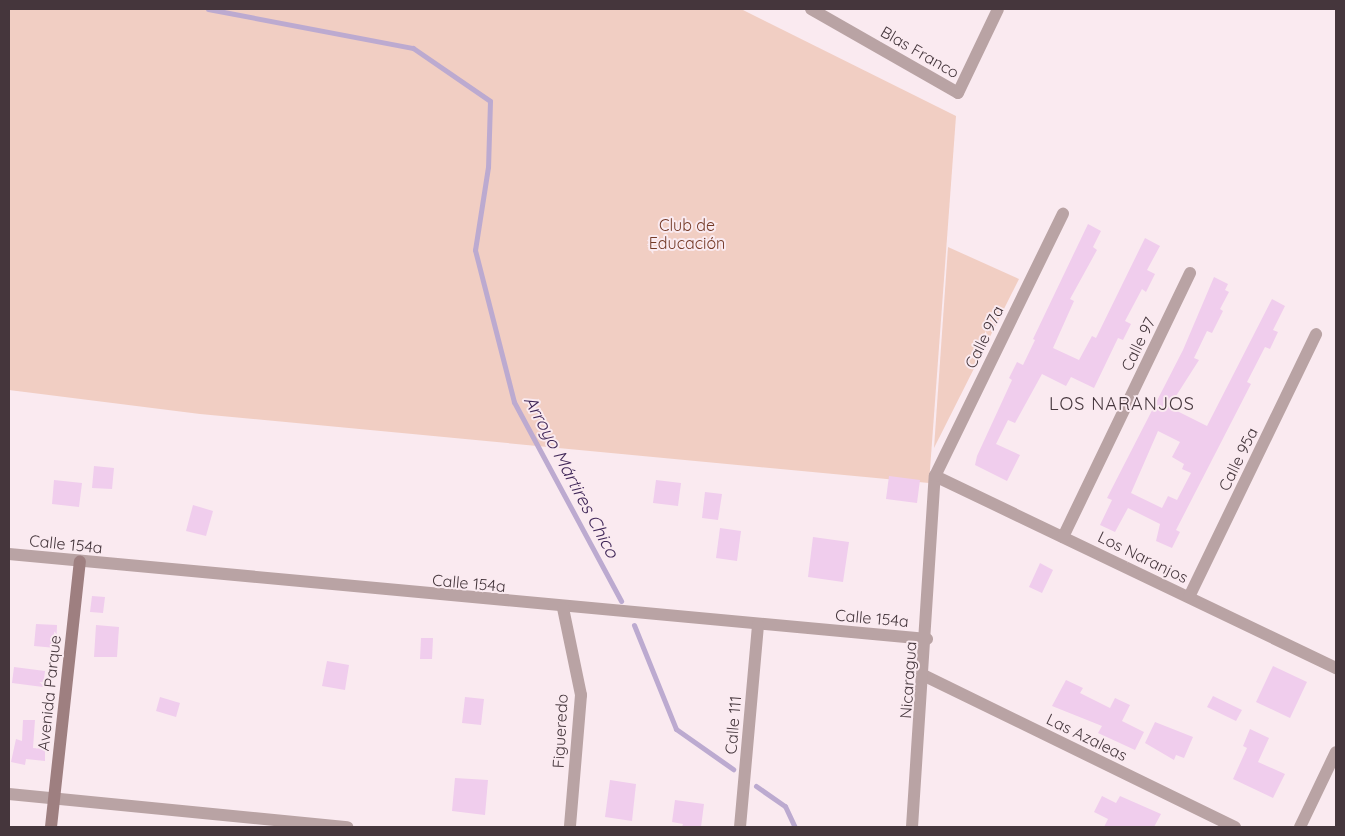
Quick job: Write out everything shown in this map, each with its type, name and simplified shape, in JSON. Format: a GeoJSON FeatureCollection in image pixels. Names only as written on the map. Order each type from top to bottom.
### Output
{"type":"FeatureCollection","features":[{"type":"Feature","properties":{"kind":"street","name":"Blas Franco"},"geometry":{"type":"LineString","coordinates":[[811,9],[958,92],[998,9]]}},
{"type":"Feature","properties":{"kind":"street","name":"Calle 97a"},"geometry":{"type":"LineString","coordinates":[[935,476],[1063,212]]}},
{"type":"Feature","properties":{"kind":"street","name":"Calle 97"},"geometry":{"type":"LineString","coordinates":[[1063,537],[1190,274]]}},
{"type":"Feature","properties":{"kind":"street","name":"Calle 95a"},"geometry":{"type":"LineString","coordinates":[[1189,597],[1316,334]]}},
{"type":"Feature","properties":{"kind":"street","name":"Los Naranjos"},"geometry":{"type":"LineString","coordinates":[[935,476],[1336,668]]}},
{"type":"Feature","properties":{"kind":"street","name":"Nicaragua"},"geometry":{"type":"LineString","coordinates":[[912,827],[925,676],[935,476]]}},
{"type":"Feature","properties":{"kind":"street","name":"Calle 154a"},"geometry":{"type":"LineString","coordinates":[[9,554],[563,608],[927,639]]}},
{"type":"Feature","properties":{"kind":"street","name":"Avenida Parque"},"geometry":{"type":"LineString","coordinates":[[51,827],[80,562]]}},
{"type":"Feature","properties":{"kind":"street","name":"Figueredo"},"geometry":{"type":"LineString","coordinates":[[563,608],[581,695],[570,827]]}},
{"type":"Feature","properties":{"kind":"street","name":"Calle 111"},"geometry":{"type":"LineString","coordinates":[[740,827],[758,625]]}},
{"type":"Feature","properties":{"kind":"street","name":"Las Azaleas"},"geometry":{"type":"LineString","coordinates":[[925,676],[1235,827]]}},
{"type":"Feature","properties":{"kind":"street"},"geometry":{"type":"LineString","coordinates":[[1300,827],[1336,752]]}},
{"type":"Feature","properties":{"kind":"street"},"geometry":{"type":"LineString","coordinates":[[9,794],[347,827]]}},
{"type":"Feature","properties":{"kind":"green space","name":"Club de Educación"},"geometry":{"type":"Polygon","coordinates":[[[9,9],[741,9],[956,116],[929,483],[200,414],[9,390],[9,9]]]}},
{"type":"Feature","properties":{"kind":"green space"},"geometry":{"type":"Polygon","coordinates":[[[948,247],[1019,279],[934,448],[948,247]]]}},
{"type":"Feature","properties":{"kind":"building"},"geometry":{"type":"Polygon","coordinates":[[[1088,224],[1101,231],[1093,247],[1097,250],[1070,299],[1074,301],[1053,348],[1079,360],[1092,336],[1096,338],[1145,238],[1160,246],[1147,270],[1155,274],[1146,292],[1142,289],[1125,321],[1131,324],[1123,340],[1118,338],[1094,388],[1071,377],[1066,386],[1042,374],[1015,423],[1008,420],[996,444],[1020,455],[1007,481],[975,465],[977,456],[1012,380],[1009,378],[1017,362],[1023,365],[1035,340],[1033,339],[1088,224]]]}},
{"type":"Feature","properties":{"kind":"building"},"geometry":{"type":"Polygon","coordinates":[[[1214,277],[1228,284],[1225,290],[1229,292],[1220,309],[1223,311],[1212,333],[1207,331],[1194,358],[1199,360],[1169,407],[1207,426],[1272,299],[1285,306],[1273,330],[1278,332],[1270,349],[1265,347],[1247,382],[1251,384],[1176,530],[1180,532],[1172,548],[1156,541],[1160,524],[1128,508],[1115,532],[1100,525],[1112,500],[1107,498],[1183,350],[1214,277]],[[1158,431],[1131,493],[1162,508],[1168,496],[1177,500],[1191,473],[1182,469],[1184,464],[1172,457],[1180,442],[1158,431]]]}},
{"type":"Feature","properties":{"kind":"building"},"geometry":{"type":"Polygon","coordinates":[[[94,466],[114,468],[112,489],[92,488],[94,466]]]}},
{"type":"Feature","properties":{"kind":"building"},"geometry":{"type":"Polygon","coordinates":[[[889,476],[920,480],[917,503],[886,499],[889,476]]]}},
{"type":"Feature","properties":{"kind":"building"},"geometry":{"type":"Polygon","coordinates":[[[54,480],[82,483],[79,507],[52,504],[54,480]]]}},
{"type":"Feature","properties":{"kind":"building"},"geometry":{"type":"Polygon","coordinates":[[[656,480],[681,483],[678,506],[653,503],[656,480]]]}},
{"type":"Feature","properties":{"kind":"building"},"geometry":{"type":"Polygon","coordinates":[[[705,492],[722,494],[718,520],[702,518],[705,492]]]}},
{"type":"Feature","properties":{"kind":"building"},"geometry":{"type":"Polygon","coordinates":[[[193,505],[213,511],[206,536],[186,531],[193,505]]]}},
{"type":"Feature","properties":{"kind":"building"},"geometry":{"type":"Polygon","coordinates":[[[720,528],[741,531],[737,561],[716,558],[720,528]]]}},
{"type":"Feature","properties":{"kind":"building"},"geometry":{"type":"Polygon","coordinates":[[[813,537],[849,542],[843,582],[808,577],[813,537]]]}},
{"type":"Feature","properties":{"kind":"building"},"geometry":{"type":"Polygon","coordinates":[[[1040,563],[1053,570],[1042,593],[1029,587],[1040,563]]]}},
{"type":"Feature","properties":{"kind":"building"},"geometry":{"type":"Polygon","coordinates":[[[92,596],[105,597],[103,613],[90,612],[92,596]]]}},
{"type":"Feature","properties":{"kind":"building"},"geometry":{"type":"Polygon","coordinates":[[[36,624],[57,625],[56,648],[34,646],[36,624]]]}},
{"type":"Feature","properties":{"kind":"building"},"geometry":{"type":"Polygon","coordinates":[[[96,625],[119,627],[117,657],[94,657],[96,625]]]}},
{"type":"Feature","properties":{"kind":"building"},"geometry":{"type":"Polygon","coordinates":[[[421,638],[433,638],[432,659],[420,659],[421,638]]]}},
{"type":"Feature","properties":{"kind":"building"},"geometry":{"type":"Polygon","coordinates":[[[327,661],[349,665],[345,690],[322,686],[327,661]]]}},
{"type":"Feature","properties":{"kind":"building"},"geometry":{"type":"Polygon","coordinates":[[[1273,666],[1307,682],[1290,718],[1256,702],[1273,666]]]}},
{"type":"Feature","properties":{"kind":"building"},"geometry":{"type":"Polygon","coordinates":[[[14,667],[45,671],[43,687],[12,683],[14,667]]]}},
{"type":"Feature","properties":{"kind":"building"},"geometry":{"type":"Polygon","coordinates":[[[1066,680],[1083,688],[1080,693],[1110,708],[1115,698],[1130,705],[1122,721],[1144,732],[1135,750],[1098,733],[1102,726],[1052,706],[1066,680]]]}},
{"type":"Feature","properties":{"kind":"building"},"geometry":{"type":"Polygon","coordinates":[[[1213,696],[1242,710],[1236,721],[1207,707],[1213,696]]]}},
{"type":"Feature","properties":{"kind":"building"},"geometry":{"type":"Polygon","coordinates":[[[160,697],[180,703],[176,717],[156,711],[160,697]]]}},
{"type":"Feature","properties":{"kind":"building"},"geometry":{"type":"Polygon","coordinates":[[[465,697],[484,699],[481,725],[462,723],[465,697]]]}},
{"type":"Feature","properties":{"kind":"building"},"geometry":{"type":"Polygon","coordinates":[[[23,720],[35,720],[33,748],[45,749],[45,761],[26,759],[25,765],[11,762],[16,739],[22,741],[23,720]]]}},
{"type":"Feature","properties":{"kind":"building"},"geometry":{"type":"Polygon","coordinates":[[[1155,722],[1193,737],[1184,758],[1176,755],[1174,760],[1145,743],[1155,722]]]}},
{"type":"Feature","properties":{"kind":"building"},"geometry":{"type":"Polygon","coordinates":[[[1250,729],[1269,738],[1258,762],[1285,774],[1273,798],[1233,779],[1247,748],[1243,746],[1250,729]]]}},
{"type":"Feature","properties":{"kind":"building"},"geometry":{"type":"Polygon","coordinates":[[[455,778],[488,780],[485,815],[452,811],[455,778]]]}},
{"type":"Feature","properties":{"kind":"building"},"geometry":{"type":"Polygon","coordinates":[[[610,780],[636,784],[632,821],[605,817],[610,780]]]}},
{"type":"Feature","properties":{"kind":"building"},"geometry":{"type":"Polygon","coordinates":[[[1102,796],[1116,803],[1120,796],[1161,814],[1154,827],[1104,827],[1108,819],[1094,812],[1102,796]]]}},
{"type":"Feature","properties":{"kind":"building"},"geometry":{"type":"Polygon","coordinates":[[[675,800],[704,804],[701,827],[682,827],[683,824],[672,822],[675,800]]]}},
{"type":"Feature","properties":{"kind":"waterway","name":"Arroyo Mártires Chico"},"geometry":{"type":"LineString","coordinates":[[208,9],[413,48],[490,101],[488,167],[475,250],[514,402],[621,601]]}},
{"type":"Feature","properties":{"kind":"waterway","name":"Arroyo Mártires Chico"},"geometry":{"type":"LineString","coordinates":[[634,625],[676,729],[733,769]]}},
{"type":"Feature","properties":{"kind":"waterway","name":"Arroyo Mártires Chico"},"geometry":{"type":"LineString","coordinates":[[756,786],[785,806],[795,827]]}},
{"type":"Feature","properties":{"kind":"district","name":"LOS NARANJOS"},"geometry":{"type":"Point","coordinates":[1122,404]}}]}
